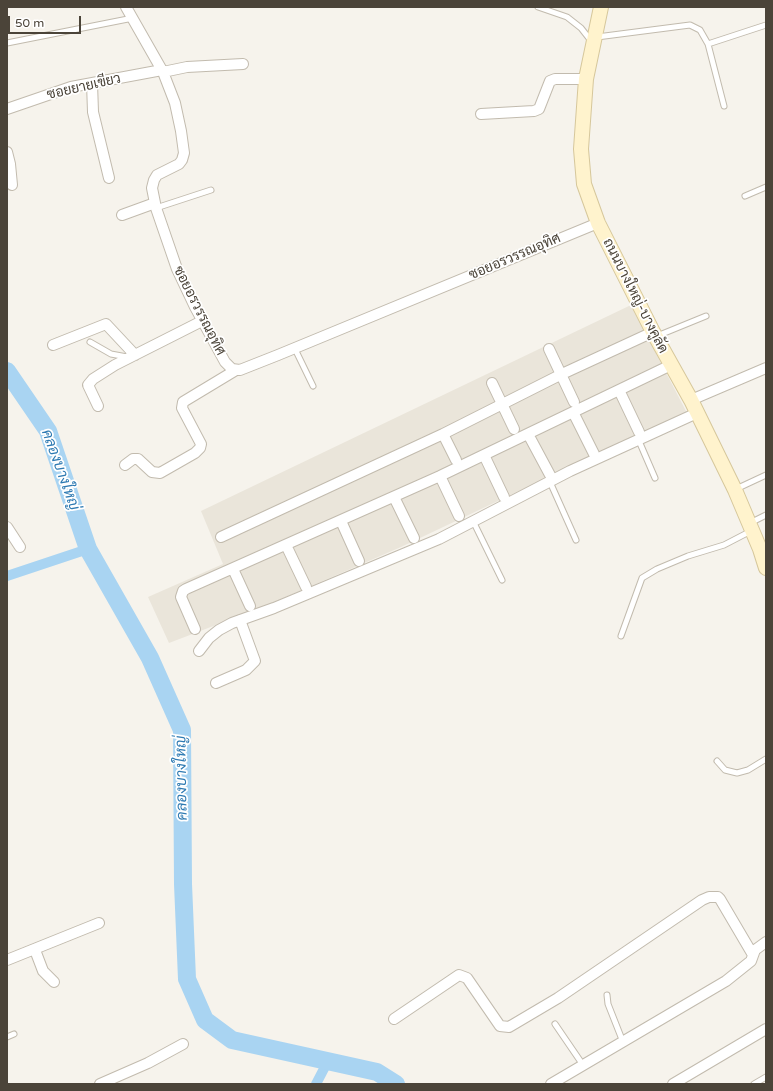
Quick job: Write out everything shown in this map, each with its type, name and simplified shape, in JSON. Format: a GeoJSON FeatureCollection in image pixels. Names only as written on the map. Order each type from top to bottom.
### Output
{"type":"FeatureCollection","features":[{"type":"Feature","properties":{"kind":"street","name":"ซอยอรวรรณอุทิศ"},"geometry":{"type":"LineString","coordinates":[[126,7],[163,71],[174,103],[184,153],[179,164],[157,175],[154,180],[152,188],[155,206],[177,269],[202,321],[225,362],[232,369],[236,370],[295,349],[598,222]]}},
{"type":"Feature","properties":{"kind":"street","name":"ถนนบางใหญ่-บางคูลัด"},"geometry":{"type":"LineString","coordinates":[[601,7],[586,79],[582,167],[584,184],[598,222],[671,365],[691,400],[735,490],[751,527],[766,568]]}},
{"type":"Feature","properties":{"kind":"street","name":"ซอยยายเขียว"},"geometry":{"type":"LineString","coordinates":[[7,109],[71,87],[92,83],[187,67],[244,64]]}},
{"type":"Feature","properties":{"kind":"street"},"geometry":{"type":"LineString","coordinates":[[481,114],[534,111],[539,109],[550,81],[555,79],[586,79]]}},
{"type":"Feature","properties":{"kind":"street"},"geometry":{"type":"LineString","coordinates":[[92,83],[93,112],[109,178]]}},
{"type":"Feature","properties":{"kind":"street"},"geometry":{"type":"LineString","coordinates":[[7,152],[12,185]]}},
{"type":"Feature","properties":{"kind":"street"},"geometry":{"type":"LineString","coordinates":[[122,215],[155,206]]}},
{"type":"Feature","properties":{"kind":"street"},"geometry":{"type":"LineString","coordinates":[[98,406],[89,390],[89,383],[105,371],[132,356],[202,321]]}},
{"type":"Feature","properties":{"kind":"street"},"geometry":{"type":"LineString","coordinates":[[53,345],[106,324],[132,356]]}},
{"type":"Feature","properties":{"kind":"street"},"geometry":{"type":"LineString","coordinates":[[221,537],[443,434],[562,374],[655,334]]}},
{"type":"Feature","properties":{"kind":"street"},"geometry":{"type":"LineString","coordinates":[[549,349],[562,374],[594,454]]}},
{"type":"Feature","properties":{"kind":"street"},"geometry":{"type":"LineString","coordinates":[[195,630],[181,597],[183,591],[440,476],[528,434],[574,407],[619,390],[671,365]]}},
{"type":"Feature","properties":{"kind":"street"},"geometry":{"type":"LineString","coordinates":[[691,400],[766,368]]}},
{"type":"Feature","properties":{"kind":"street"},"geometry":{"type":"LineString","coordinates":[[125,465],[133,459],[138,459],[152,472],[160,473],[195,453],[200,448],[201,444],[182,408],[183,402],[236,370]]}},
{"type":"Feature","properties":{"kind":"street"},"geometry":{"type":"LineString","coordinates":[[492,382],[514,430]]}},
{"type":"Feature","properties":{"kind":"street"},"geometry":{"type":"LineString","coordinates":[[619,390],[639,436]]}},
{"type":"Feature","properties":{"kind":"street"},"geometry":{"type":"LineString","coordinates":[[199,651],[209,638],[219,630],[240,620],[415,549],[473,521],[550,478],[570,471],[639,436],[697,413]]}},
{"type":"Feature","properties":{"kind":"street"},"geometry":{"type":"LineString","coordinates":[[443,434],[456,460]]}},
{"type":"Feature","properties":{"kind":"street"},"geometry":{"type":"LineString","coordinates":[[528,434],[550,478]]}},
{"type":"Feature","properties":{"kind":"street"},"geometry":{"type":"LineString","coordinates":[[484,455],[504,497]]}},
{"type":"Feature","properties":{"kind":"street"},"geometry":{"type":"LineString","coordinates":[[440,476],[459,516]]}},
{"type":"Feature","properties":{"kind":"street"},"geometry":{"type":"LineString","coordinates":[[394,497],[414,538]]}},
{"type":"Feature","properties":{"kind":"street"},"geometry":{"type":"LineString","coordinates":[[341,521],[359,562]]}},
{"type":"Feature","properties":{"kind":"street"},"geometry":{"type":"LineString","coordinates":[[7,527],[20,547]]}},
{"type":"Feature","properties":{"kind":"street"},"geometry":{"type":"LineString","coordinates":[[286,545],[306,587]]}},
{"type":"Feature","properties":{"kind":"street"},"geometry":{"type":"LineString","coordinates":[[232,569],[250,606]]}},
{"type":"Feature","properties":{"kind":"street"},"geometry":{"type":"LineString","coordinates":[[216,683],[246,670],[253,665],[255,661],[240,620]]}},
{"type":"Feature","properties":{"kind":"street"},"geometry":{"type":"LineString","coordinates":[[394,1019],[459,975],[467,978],[500,1026],[509,1027],[558,998],[702,900],[709,897],[718,897],[720,899],[753,955]]}},
{"type":"Feature","properties":{"kind":"street"},"geometry":{"type":"LineString","coordinates":[[7,960],[99,924]]}},
{"type":"Feature","properties":{"kind":"street"},"geometry":{"type":"LineString","coordinates":[[551,1084],[726,980],[751,961],[759,946],[766,942]]}},
{"type":"Feature","properties":{"kind":"street"},"geometry":{"type":"LineString","coordinates":[[34,950],[43,971],[54,982]]}},
{"type":"Feature","properties":{"kind":"street"},"geometry":{"type":"LineString","coordinates":[[673,1084],[766,1029]]}},
{"type":"Feature","properties":{"kind":"street"},"geometry":{"type":"LineString","coordinates":[[100,1084],[148,1063],[183,1044]]}},
{"type":"Feature","properties":{"kind":"lane"},"geometry":{"type":"LineString","coordinates":[[538,7],[567,17],[594,40],[690,25],[700,30],[708,44],[724,106]]}},
{"type":"Feature","properties":{"kind":"lane"},"geometry":{"type":"LineString","coordinates":[[7,43],[133,18]]}},
{"type":"Feature","properties":{"kind":"lane"},"geometry":{"type":"LineString","coordinates":[[708,44],[766,25]]}},
{"type":"Feature","properties":{"kind":"lane"},"geometry":{"type":"LineString","coordinates":[[745,196],[766,187]]}},
{"type":"Feature","properties":{"kind":"lane"},"geometry":{"type":"LineString","coordinates":[[155,206],[211,190]]}},
{"type":"Feature","properties":{"kind":"lane"},"geometry":{"type":"LineString","coordinates":[[655,334],[706,316]]}},
{"type":"Feature","properties":{"kind":"lane"},"geometry":{"type":"LineString","coordinates":[[90,342],[111,354],[132,356]]}},
{"type":"Feature","properties":{"kind":"lane"},"geometry":{"type":"LineString","coordinates":[[295,349],[313,386]]}},
{"type":"Feature","properties":{"kind":"lane"},"geometry":{"type":"LineString","coordinates":[[639,436],[655,478]]}},
{"type":"Feature","properties":{"kind":"lane"},"geometry":{"type":"LineString","coordinates":[[735,490],[766,475]]}},
{"type":"Feature","properties":{"kind":"lane"},"geometry":{"type":"LineString","coordinates":[[550,478],[576,540]]}},
{"type":"Feature","properties":{"kind":"lane"},"geometry":{"type":"LineString","coordinates":[[621,636],[642,578],[657,569],[688,556],[724,545],[766,515]]}},
{"type":"Feature","properties":{"kind":"lane"},"geometry":{"type":"LineString","coordinates":[[473,521],[502,580]]}},
{"type":"Feature","properties":{"kind":"lane"},"geometry":{"type":"LineString","coordinates":[[717,761],[725,770],[737,773],[748,770],[766,759]]}},
{"type":"Feature","properties":{"kind":"lane"},"geometry":{"type":"LineString","coordinates":[[607,995],[608,1004],[623,1042]]}},
{"type":"Feature","properties":{"kind":"lane"},"geometry":{"type":"LineString","coordinates":[[555,1024],[583,1065]]}},
{"type":"Feature","properties":{"kind":"lane"},"geometry":{"type":"LineString","coordinates":[[7,1037],[14,1034]]}},
{"type":"Feature","properties":{"kind":"lane"},"geometry":{"type":"LineString","coordinates":[[754,1084],[766,1077]]}},
{"type":"Feature","properties":{"kind":"shaded area"},"geometry":{"type":"Polygon","coordinates":[[[631,305],[689,417],[536,483],[401,547],[263,607],[169,643],[148,597],[223,564],[201,511],[631,305]]]}},
{"type":"Feature","properties":{"kind":"waterway","name":"คลองบางใหญ่"},"geometry":{"type":"LineString","coordinates":[[7,371],[48,431],[88,549],[150,658],[182,730],[183,884],[187,979],[205,1020],[232,1040],[377,1072],[396,1084]]}},
{"type":"Feature","properties":{"kind":"waterway"},"geometry":{"type":"LineString","coordinates":[[7,576],[88,549]]}},
{"type":"Feature","properties":{"kind":"waterway"},"geometry":{"type":"LineString","coordinates":[[316,1084],[328,1061]]}}]}
